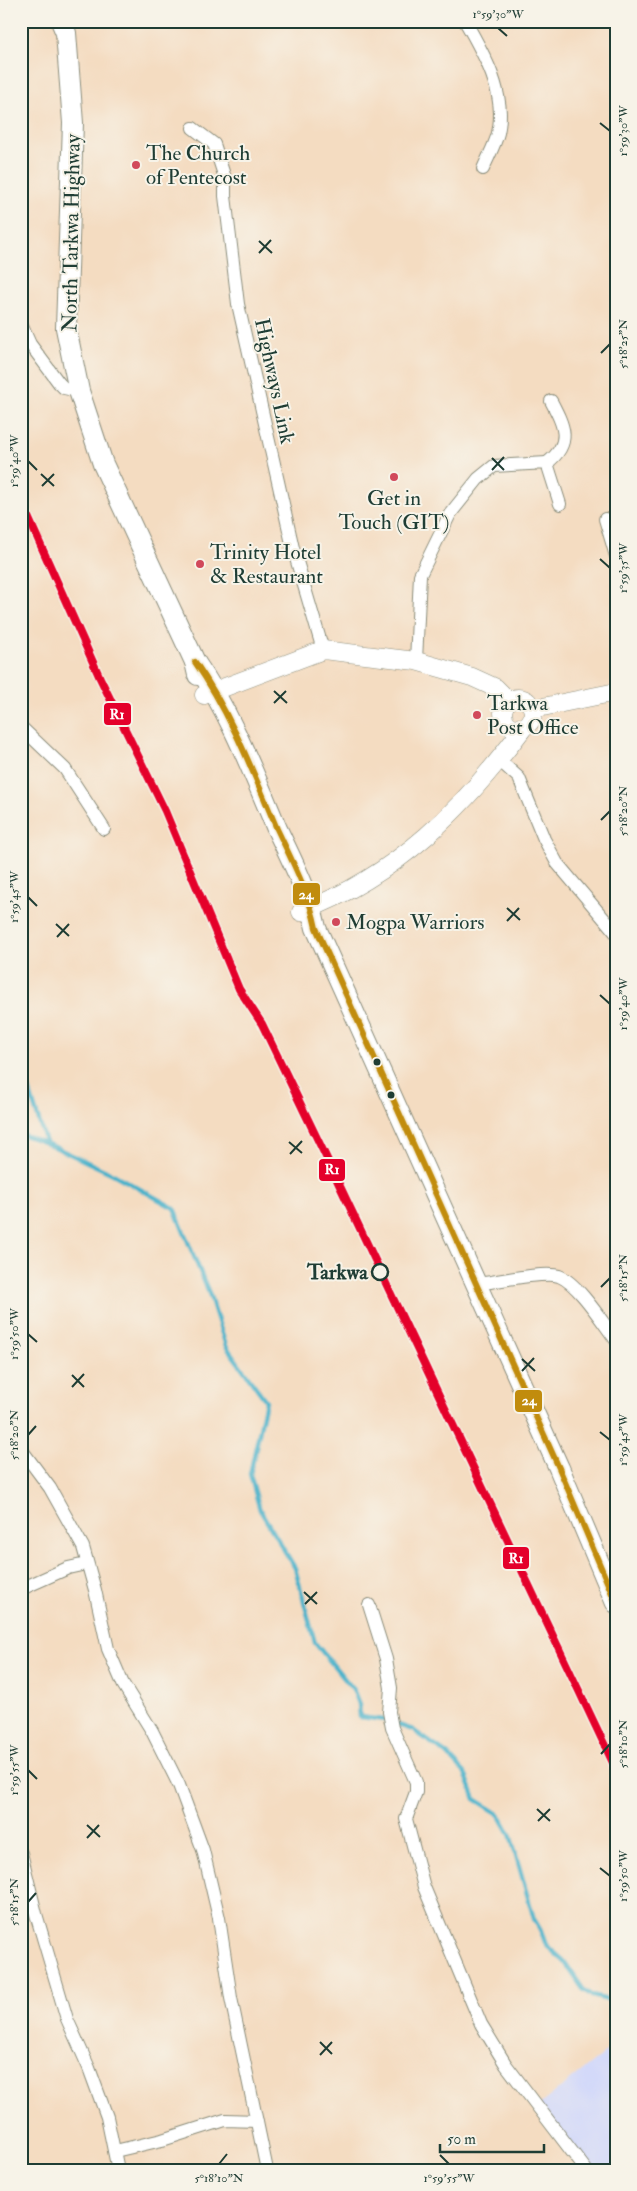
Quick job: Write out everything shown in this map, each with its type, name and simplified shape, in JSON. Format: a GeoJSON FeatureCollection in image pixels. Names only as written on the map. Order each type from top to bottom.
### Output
{"type":"FeatureCollection","features":[{"type":"Feature","properties":{"kind":"main road","name":"North Tarkwa Highway"},"geometry":{"type":"LineString","coordinates":[[61,21],[66,33],[73,123],[66,328],[79,391],[103,464],[209,692],[477,1284],[559,1468],[616,1603]]}},
{"type":"Feature","properties":{"kind":"street"},"geometry":{"type":"LineString","coordinates":[[465,21],[491,74],[500,101],[498,133],[483,168]]}},
{"type":"Feature","properties":{"kind":"street","name":"Highways Link"},"geometry":{"type":"LineString","coordinates":[[193,128],[214,144],[225,178],[225,196],[238,304],[293,548],[323,650]]}},
{"type":"Feature","properties":{"kind":"street"},"geometry":{"type":"LineString","coordinates":[[21,324],[30,344],[59,383],[64,388],[79,391]]}},
{"type":"Feature","properties":{"kind":"street"},"geometry":{"type":"LineString","coordinates":[[416,661],[420,575],[450,514],[478,479],[494,466],[547,463],[562,448],[565,433],[551,401]]}},
{"type":"Feature","properties":{"kind":"street"},"geometry":{"type":"LineString","coordinates":[[547,463],[560,504]]}},
{"type":"Feature","properties":{"kind":"street"},"geometry":{"type":"LineString","coordinates":[[606,519],[616,556]]}},
{"type":"Feature","properties":{"kind":"street"},"geometry":{"type":"LineString","coordinates":[[209,692],[323,650],[416,661],[472,677],[496,688],[509,701]]}},
{"type":"Feature","properties":{"kind":"street"},"geometry":{"type":"LineString","coordinates":[[533,709],[616,692]]}},
{"type":"Feature","properties":{"kind":"street"},"geometry":{"type":"LineString","coordinates":[[307,910],[366,881],[401,856],[452,814],[499,760],[524,727],[530,723],[533,709],[530,704],[520,698],[509,701],[503,710],[505,721],[513,727],[524,727]]}},
{"type":"Feature","properties":{"kind":"street"},"geometry":{"type":"LineString","coordinates":[[21,727],[65,769],[104,829]]}},
{"type":"Feature","properties":{"kind":"street"},"geometry":{"type":"LineString","coordinates":[[499,760],[519,778],[544,839],[557,862],[616,933]]}},
{"type":"Feature","properties":{"kind":"street"},"geometry":{"type":"LineString","coordinates":[[477,1284],[544,1275],[558,1276],[570,1282],[616,1340]]}},
{"type":"Feature","properties":{"kind":"street"},"geometry":{"type":"LineString","coordinates":[[21,1449],[50,1488],[83,1547],[108,1649],[123,1684],[152,1730],[179,1785],[203,1850],[219,1918],[232,1998],[267,2170]]}},
{"type":"Feature","properties":{"kind":"street"},"geometry":{"type":"LineString","coordinates":[[21,1589],[68,1568],[86,1564]]}},
{"type":"Feature","properties":{"kind":"street"},"geometry":{"type":"LineString","coordinates":[[369,1605],[386,1659],[391,1688],[389,1712],[392,1728],[416,1782],[416,1792],[406,1819],[424,1887],[481,2024],[506,2065],[586,2170]]}},
{"type":"Feature","properties":{"kind":"street"},"geometry":{"type":"LineString","coordinates":[[21,1853],[36,1914],[67,2019],[89,2068],[115,2151],[118,2170]]}},
{"type":"Feature","properties":{"kind":"street"},"geometry":{"type":"LineString","coordinates":[[115,2151],[162,2140],[225,2120],[257,2121]]}},
{"type":"Feature","properties":{"kind":"shaded area"},"geometry":{"type":"Polygon","coordinates":[[[616,2044],[616,2170],[592,2170],[539,2105],[616,2044]]]}},
{"type":"Feature","properties":{"kind":"waterway"},"geometry":{"type":"LineString","coordinates":[[21,963],[21,978]]}},
{"type":"Feature","properties":{"kind":"waterway"},"geometry":{"type":"LineString","coordinates":[[21,1064],[46,1143]]}},
{"type":"Feature","properties":{"kind":"waterway"},"geometry":{"type":"LineString","coordinates":[[21,1134],[46,1143],[113,1174],[174,1208],[209,1293],[226,1346],[266,1401],[250,1474],[260,1510],[295,1568],[315,1643],[353,1689],[359,1704],[360,1717],[384,1720],[413,1730],[447,1754],[465,1773],[475,1799],[499,1814],[510,1834],[534,1919],[546,1945],[564,1961],[583,1989],[592,1996],[616,2002]]}},
{"type":"Feature","properties":{"kind":"transit line","name":"R1"},"geometry":{"type":"LineString","coordinates":[[21,501],[100,678],[165,811],[239,989],[262,1024],[616,1769]]}},
{"type":"Feature","properties":{"kind":"transit line","name":"24"},"geometry":{"type":"LineString","coordinates":[[195,662],[219,701],[250,764],[305,890],[316,928],[559,1468],[616,1603]]}},
{"type":"Feature","properties":{"kind":"place","name":"The Church of Pentecost"},"geometry":{"type":"Point","coordinates":[136,165]}},
{"type":"Feature","properties":{"kind":"place","name":"Get in Touch (GIT)"},"geometry":{"type":"Point","coordinates":[394,477]}},
{"type":"Feature","properties":{"kind":"place","name":"Trinity Hotel & Restaurant"},"geometry":{"type":"Point","coordinates":[200,564]}},
{"type":"Feature","properties":{"kind":"place","name":"Tarkwa Post Office"},"geometry":{"type":"Point","coordinates":[477,715]}},
{"type":"Feature","properties":{"kind":"place","name":"Mogpa Warriors"},"geometry":{"type":"Point","coordinates":[336,922]}},
{"type":"Feature","properties":{"kind":"place","name":"Tarkwa"},"geometry":{"type":"Point","coordinates":[380,1272]}}]}
